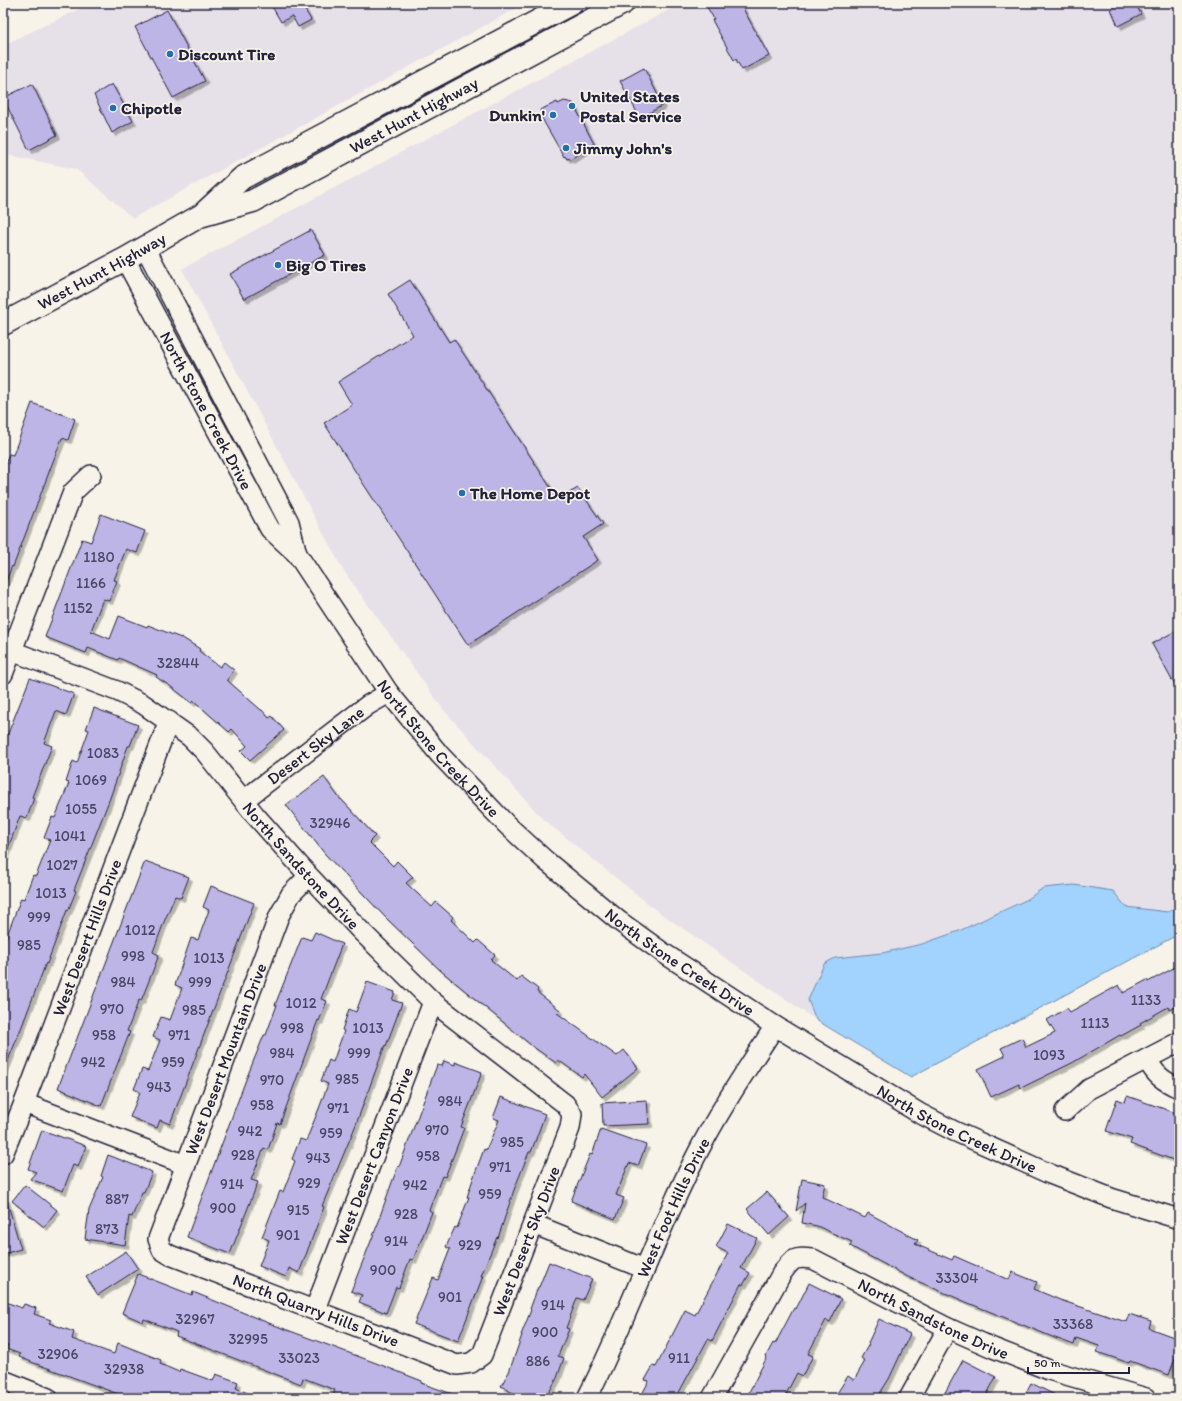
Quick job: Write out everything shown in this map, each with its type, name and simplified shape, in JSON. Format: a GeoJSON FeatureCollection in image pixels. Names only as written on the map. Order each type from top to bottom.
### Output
{"type":"FeatureCollection","features":[{"type":"Feature","properties":{"kind":"main road","name":"West Hunt Highway"},"geometry":{"type":"LineString","coordinates":[[3,324],[125,259],[200,216],[242,178],[572,3]]}},
{"type":"Feature","properties":{"kind":"main road","name":"West Hunt Highway"},"geometry":{"type":"LineString","coordinates":[[200,216],[253,201],[623,3]]}},
{"type":"Feature","properties":{"kind":"main road"},"geometry":{"type":"LineString","coordinates":[[395,98],[407,119]]}},
{"type":"Feature","properties":{"kind":"street","name":"North Stone Creek Drive"},"geometry":{"type":"LineString","coordinates":[[145,247],[289,522],[297,554]]}},
{"type":"Feature","properties":{"kind":"street","name":"North Stone Creek Drive"},"geometry":{"type":"LineString","coordinates":[[125,259],[270,529],[297,554],[389,693],[440,755],[507,825],[545,860],[631,930],[662,952],[775,1026],[882,1092],[954,1131],[1016,1160],[1083,1188],[1179,1219]]}},
{"type":"Feature","properties":{"kind":"street"},"geometry":{"type":"LineString","coordinates":[[3,674],[73,492],[91,475]]}},
{"type":"Feature","properties":{"kind":"street","name":"North Sandstone Drive"},"geometry":{"type":"LineString","coordinates":[[12,651],[117,691],[143,704],[190,737],[205,752],[309,876],[360,930],[433,1002],[565,1104],[572,1114]]}},
{"type":"Feature","properties":{"kind":"street","name":"Desert Sky Lane"},"geometry":{"type":"LineString","coordinates":[[244,800],[368,705],[389,693]]}},
{"type":"Feature","properties":{"kind":"street","name":"West Desert Hills Drive"},"geometry":{"type":"LineString","coordinates":[[3,1154],[24,1103],[169,721]]}},
{"type":"Feature","properties":{"kind":"street","name":"West Desert Mountain Drive"},"geometry":{"type":"LineString","coordinates":[[162,1250],[158,1239],[279,916],[291,894],[309,876]]}},
{"type":"Feature","properties":{"kind":"street","name":"West Desert Canyon Drive"},"geometry":{"type":"LineString","coordinates":[[315,1309],[433,1002]]}},
{"type":"Feature","properties":{"kind":"street","name":"West Foot Hills Drive"},"geometry":{"type":"LineString","coordinates":[[587,1398],[601,1371],[644,1269],[695,1158],[716,1118],[775,1026]]}},
{"type":"Feature","properties":{"kind":"street"},"geometry":{"type":"LineString","coordinates":[[1066,1111],[1089,1089],[1179,1042]]}},
{"type":"Feature","properties":{"kind":"street"},"geometry":{"type":"LineString","coordinates":[[1147,1059],[1153,1070],[1165,1082],[1179,1088]]}},
{"type":"Feature","properties":{"kind":"street"},"geometry":{"type":"LineString","coordinates":[[24,1103],[186,1165]]}},
{"type":"Feature","properties":{"kind":"street","name":"West Desert Sky Drive"},"geometry":{"type":"LineString","coordinates":[[471,1363],[482,1355],[570,1128],[572,1114]]}},
{"type":"Feature","properties":{"kind":"street"},"geometry":{"type":"LineString","coordinates":[[533,1224],[644,1269]]}},
{"type":"Feature","properties":{"kind":"street","name":"North Quarry Hills Drive"},"geometry":{"type":"LineString","coordinates":[[162,1250],[170,1255],[315,1309],[458,1365],[471,1363]]}},
{"type":"Feature","properties":{"kind":"street","name":"North Sandstone Drive"},"geometry":{"type":"LineString","coordinates":[[712,1398],[782,1273],[791,1260],[799,1258],[813,1260],[948,1328],[993,1348],[1110,1393],[1146,1398]]}},
{"type":"Feature","properties":{"kind":"street"},"geometry":{"type":"LineString","coordinates":[[909,1398],[948,1328]]}},
{"type":"Feature","properties":{"kind":"street"},"geometry":{"type":"LineString","coordinates":[[3,1380],[48,1398]]}},
{"type":"Feature","properties":{"kind":"shaded area"},"geometry":{"type":"Polygon","coordinates":[[[87,3],[526,3],[133,218],[76,169],[3,154],[3,45],[88,5],[87,3]]]}},
{"type":"Feature","properties":{"kind":"shaded area"},"geometry":{"type":"Polygon","coordinates":[[[682,3],[1179,3],[1179,934],[911,1077],[816,1020],[656,910],[544,820],[443,709],[343,570],[182,269],[682,3]]]}},
{"type":"Feature","properties":{"kind":"water"},"geometry":{"type":"Polygon","coordinates":[[[1074,885],[1113,891],[1126,907],[1168,912],[1179,905],[1179,934],[911,1077],[816,1020],[808,1000],[824,964],[835,958],[882,953],[922,944],[959,931],[1028,899],[1043,888],[1074,885]]]}},
{"type":"Feature","properties":{"kind":"building"},"geometry":{"type":"Polygon","coordinates":[[[270,3],[301,3],[311,20],[298,27],[292,16],[281,22],[270,3]]]}},
{"type":"Feature","properties":{"kind":"building"},"geometry":{"type":"Polygon","coordinates":[[[715,3],[740,3],[769,56],[742,70],[736,59],[734,60],[712,20],[714,19],[707,7],[715,3]]]}},
{"type":"Feature","properties":{"kind":"building"},"geometry":{"type":"Polygon","coordinates":[[[1122,3],[1135,3],[1141,14],[1118,26],[1111,9],[1122,3]]]}},
{"type":"Feature","properties":{"kind":"building","name":"Discount Tire"},"geometry":{"type":"Polygon","coordinates":[[[167,10],[205,81],[173,98],[135,27],[167,10]]]}},
{"type":"Feature","properties":{"kind":"building"},"geometry":{"type":"Polygon","coordinates":[[[644,68],[663,105],[640,118],[620,81],[644,68]]]}},
{"type":"Feature","properties":{"kind":"building"},"geometry":{"type":"Polygon","coordinates":[[[32,84],[57,135],[29,150],[3,98],[32,84]]]}},
{"type":"Feature","properties":{"kind":"building","name":"Chipotle"},"geometry":{"type":"Polygon","coordinates":[[[112,84],[133,121],[112,133],[94,95],[112,84]]]}},
{"type":"Feature","properties":{"kind":"building"},"geometry":{"type":"Polygon","coordinates":[[[564,101],[573,103],[594,144],[570,159],[569,157],[567,159],[565,156],[564,157],[540,115],[542,114],[540,110],[557,102],[558,104],[564,101]]]}},
{"type":"Feature","properties":{"kind":"building","name":"Big O Tires"},"geometry":{"type":"Polygon","coordinates":[[[311,230],[325,255],[244,299],[230,274],[311,230]]]}},
{"type":"Feature","properties":{"kind":"building","name":"The Home Depot"},"geometry":{"type":"Polygon","coordinates":[[[410,280],[449,342],[454,339],[558,499],[578,488],[603,524],[583,537],[598,560],[468,645],[324,423],[352,405],[338,382],[413,335],[388,294],[410,280]]]}},
{"type":"Feature","properties":{"kind":"building"},"geometry":{"type":"Polygon","coordinates":[[[32,403],[75,419],[68,440],[62,438],[13,567],[12,566],[3,586],[3,469],[9,454],[13,455],[32,403]]]}},
{"type":"Feature","properties":{"kind":"building"},"geometry":{"type":"Polygon","coordinates":[[[101,514],[145,531],[137,553],[126,549],[114,580],[117,581],[109,601],[103,599],[91,631],[110,639],[119,616],[147,627],[148,625],[181,637],[200,649],[199,651],[220,667],[224,662],[234,670],[227,680],[262,710],[269,718],[272,716],[284,730],[250,760],[241,751],[247,746],[232,729],[229,732],[194,701],[192,703],[156,677],[157,675],[119,658],[118,660],[88,648],[86,653],[45,637],[82,539],[91,542],[101,514]]]}},
{"type":"Feature","properties":{"kind":"building"},"geometry":{"type":"Polygon","coordinates":[[[1179,629],[1179,693],[1152,644],[1179,629]]]}},
{"type":"Feature","properties":{"kind":"building"},"geometry":{"type":"Polygon","coordinates":[[[30,678],[74,694],[66,715],[56,711],[44,743],[52,746],[32,797],[34,798],[27,818],[20,816],[4,859],[3,746],[30,678]]]}},
{"type":"Feature","properties":{"kind":"building"},"geometry":{"type":"Polygon","coordinates":[[[94,708],[138,725],[130,746],[128,746],[110,798],[74,890],[76,891],[68,911],[67,910],[3,1073],[3,946],[21,898],[24,899],[33,875],[36,876],[50,840],[44,838],[52,817],[55,818],[69,783],[66,782],[73,761],[77,763],[89,730],[86,729],[94,708]]]}},
{"type":"Feature","properties":{"kind":"building"},"geometry":{"type":"Polygon","coordinates":[[[324,777],[340,799],[375,836],[369,842],[393,866],[397,861],[413,877],[406,883],[432,907],[436,902],[453,917],[451,920],[475,943],[478,940],[495,955],[491,960],[517,981],[521,976],[538,989],[537,992],[560,1010],[557,1013],[617,1056],[624,1050],[638,1068],[602,1097],[584,1074],[582,1077],[558,1060],[556,1063],[532,1046],[440,970],[386,918],[325,854],[286,805],[324,777]]]}},
{"type":"Feature","properties":{"kind":"building"},"geometry":{"type":"Polygon","coordinates":[[[145,861],[189,877],[181,898],[175,896],[164,922],[153,952],[159,955],[141,1001],[139,1000],[127,1031],[130,1032],[101,1106],[58,1088],[145,861]]]}},
{"type":"Feature","properties":{"kind":"building"},"geometry":{"type":"Polygon","coordinates":[[[211,886],[254,903],[170,1124],[160,1120],[157,1128],[130,1117],[140,1092],[134,1089],[142,1069],[148,1071],[160,1040],[153,1037],[161,1017],[170,1020],[182,988],[175,985],[191,938],[198,940],[209,910],[203,907],[211,886]]]}},
{"type":"Feature","properties":{"kind":"building"},"geometry":{"type":"Polygon","coordinates":[[[315,932],[342,944],[321,999],[327,1001],[319,1021],[318,1020],[280,1124],[277,1123],[268,1150],[264,1148],[251,1180],[258,1182],[230,1254],[187,1237],[245,1082],[264,1035],[266,1035],[277,1005],[275,1005],[302,937],[311,940],[315,932]]]}},
{"type":"Feature","properties":{"kind":"building"},"geometry":{"type":"Polygon","coordinates":[[[1179,965],[1179,1005],[1170,1010],[1168,1007],[1140,1023],[1141,1025],[1121,1036],[1120,1035],[1072,1063],[1021,1088],[1019,1084],[991,1097],[978,1069],[1005,1056],[1001,1048],[1022,1038],[1026,1047],[1055,1033],[1047,1020],[1067,1008],[1070,1012],[1119,985],[1123,993],[1147,980],[1148,982],[1179,965]]]}},
{"type":"Feature","properties":{"kind":"building"},"geometry":{"type":"Polygon","coordinates":[[[367,982],[395,992],[392,1000],[402,1003],[355,1127],[322,1206],[324,1207],[299,1273],[289,1268],[286,1277],[259,1266],[269,1240],[262,1237],[280,1191],[283,1192],[295,1161],[292,1159],[300,1139],[306,1141],[320,1106],[328,1084],[321,1081],[329,1060],[333,1062],[344,1031],[342,1030],[349,1009],[356,1012],[367,982]]]}},
{"type":"Feature","properties":{"kind":"building"},"geometry":{"type":"Polygon","coordinates":[[[444,1061],[455,1065],[455,1062],[482,1072],[461,1127],[464,1128],[456,1149],[445,1177],[442,1176],[429,1210],[432,1212],[424,1233],[413,1260],[410,1259],[399,1288],[396,1287],[386,1313],[359,1302],[362,1295],[351,1291],[381,1216],[398,1166],[399,1167],[437,1065],[442,1066],[444,1061]]]}},
{"type":"Feature","properties":{"kind":"building"},"geometry":{"type":"Polygon","coordinates":[[[1127,1096],[1179,1114],[1179,1162],[1130,1144],[1132,1139],[1106,1131],[1117,1099],[1125,1102],[1127,1096]]]}},
{"type":"Feature","properties":{"kind":"building"},"geometry":{"type":"Polygon","coordinates":[[[501,1097],[545,1114],[531,1152],[529,1152],[514,1190],[498,1238],[497,1237],[481,1276],[483,1276],[458,1341],[414,1324],[433,1278],[438,1280],[450,1249],[446,1247],[455,1227],[457,1228],[469,1197],[467,1197],[484,1149],[486,1150],[499,1120],[493,1118],[501,1097]]]}},
{"type":"Feature","properties":{"kind":"building"},"geometry":{"type":"Polygon","coordinates":[[[647,1100],[649,1124],[603,1126],[602,1103],[647,1100]]]}},
{"type":"Feature","properties":{"kind":"building"},"geometry":{"type":"Polygon","coordinates":[[[601,1129],[646,1145],[638,1166],[629,1163],[616,1195],[624,1198],[615,1219],[571,1201],[590,1154],[592,1155],[601,1129]]]}},
{"type":"Feature","properties":{"kind":"building"},"geometry":{"type":"Polygon","coordinates":[[[42,1130],[86,1146],[78,1167],[73,1165],[63,1191],[30,1179],[36,1172],[28,1169],[42,1130]]]}},
{"type":"Feature","properties":{"kind":"building"},"geometry":{"type":"Polygon","coordinates":[[[108,1155],[152,1172],[132,1217],[129,1216],[125,1245],[85,1239],[89,1210],[103,1177],[101,1176],[108,1155]]]}},
{"type":"Feature","properties":{"kind":"building"},"geometry":{"type":"Polygon","coordinates":[[[802,1179],[825,1184],[822,1197],[865,1218],[868,1213],[918,1240],[915,1244],[952,1260],[954,1256],[1009,1280],[1012,1272],[1037,1282],[1034,1289],[1060,1300],[1126,1322],[1129,1314],[1151,1321],[1149,1328],[1179,1339],[1179,1347],[1169,1375],[1130,1361],[1129,1363],[1097,1352],[1099,1346],[1076,1338],[1074,1345],[966,1302],[910,1278],[850,1246],[852,1242],[817,1226],[802,1223],[805,1203],[796,1211],[802,1179]]]}},
{"type":"Feature","properties":{"kind":"building"},"geometry":{"type":"Polygon","coordinates":[[[25,1185],[57,1210],[44,1227],[12,1201],[25,1185]]]}},
{"type":"Feature","properties":{"kind":"building"},"geometry":{"type":"Polygon","coordinates":[[[767,1192],[789,1217],[769,1235],[747,1209],[767,1192]]]}},
{"type":"Feature","properties":{"kind":"building"},"geometry":{"type":"Polygon","coordinates":[[[3,1198],[6,1198],[21,1249],[3,1254],[3,1198]]]}},
{"type":"Feature","properties":{"kind":"building"},"geometry":{"type":"Polygon","coordinates":[[[728,1224],[757,1238],[741,1268],[750,1273],[743,1285],[741,1284],[712,1341],[708,1339],[676,1398],[640,1398],[649,1381],[645,1380],[653,1366],[656,1367],[685,1310],[695,1315],[728,1253],[716,1247],[728,1224]]]}},
{"type":"Feature","properties":{"kind":"building"},"geometry":{"type":"Polygon","coordinates":[[[126,1251],[138,1269],[98,1295],[86,1277],[126,1251]]]}},
{"type":"Feature","properties":{"kind":"building"},"geometry":{"type":"Polygon","coordinates":[[[549,1262],[592,1279],[583,1300],[577,1298],[566,1328],[569,1329],[558,1356],[564,1358],[557,1378],[546,1398],[521,1398],[501,1386],[509,1372],[538,1287],[549,1262]]]}},
{"type":"Feature","properties":{"kind":"building"},"geometry":{"type":"Polygon","coordinates":[[[138,1274],[192,1295],[193,1292],[266,1322],[422,1381],[421,1383],[458,1396],[458,1398],[332,1398],[335,1390],[303,1378],[301,1384],[176,1336],[177,1332],[144,1319],[143,1322],[122,1313],[138,1274]]]}},
{"type":"Feature","properties":{"kind":"building"},"geometry":{"type":"Polygon","coordinates":[[[809,1283],[841,1299],[830,1322],[826,1320],[808,1354],[813,1356],[802,1376],[797,1373],[784,1398],[746,1398],[773,1343],[775,1344],[794,1308],[796,1309],[809,1283]]]}},
{"type":"Feature","properties":{"kind":"building"},"geometry":{"type":"Polygon","coordinates":[[[3,1301],[22,1308],[24,1304],[36,1308],[34,1314],[51,1320],[49,1323],[74,1332],[72,1339],[114,1354],[118,1343],[161,1360],[160,1364],[179,1372],[180,1369],[213,1381],[216,1374],[238,1382],[236,1388],[259,1398],[129,1398],[34,1363],[19,1357],[20,1354],[6,1349],[8,1346],[3,1344],[3,1301]]]}},
{"type":"Feature","properties":{"kind":"building"},"geometry":{"type":"Polygon","coordinates":[[[879,1319],[910,1334],[889,1379],[877,1398],[834,1398],[848,1376],[854,1380],[865,1361],[861,1358],[869,1344],[868,1343],[879,1319]]]}},
{"type":"Feature","properties":{"kind":"building"},"geometry":{"type":"Polygon","coordinates":[[[963,1360],[996,1377],[985,1398],[942,1398],[963,1360]]]}},
{"type":"Feature","properties":{"kind":"building"},"geometry":{"type":"Polygon","coordinates":[[[1031,1383],[1061,1398],[1023,1398],[1031,1383]]]}},
{"type":"Feature","properties":{"kind":"place","name":"Discount Tire"},"geometry":{"type":"Point","coordinates":[170,54]}},
{"type":"Feature","properties":{"kind":"place","name":"United States Postal Service"},"geometry":{"type":"Point","coordinates":[572,106]}},
{"type":"Feature","properties":{"kind":"place","name":"Chipotle"},"geometry":{"type":"Point","coordinates":[113,108]}},
{"type":"Feature","properties":{"kind":"place","name":"Dunkin'"},"geometry":{"type":"Point","coordinates":[553,115]}},
{"type":"Feature","properties":{"kind":"place","name":"Jimmy John's"},"geometry":{"type":"Point","coordinates":[566,148]}},
{"type":"Feature","properties":{"kind":"place","name":"Big O Tires"},"geometry":{"type":"Point","coordinates":[278,265]}},
{"type":"Feature","properties":{"kind":"place","name":"The Home Depot"},"geometry":{"type":"Point","coordinates":[462,493]}}]}
